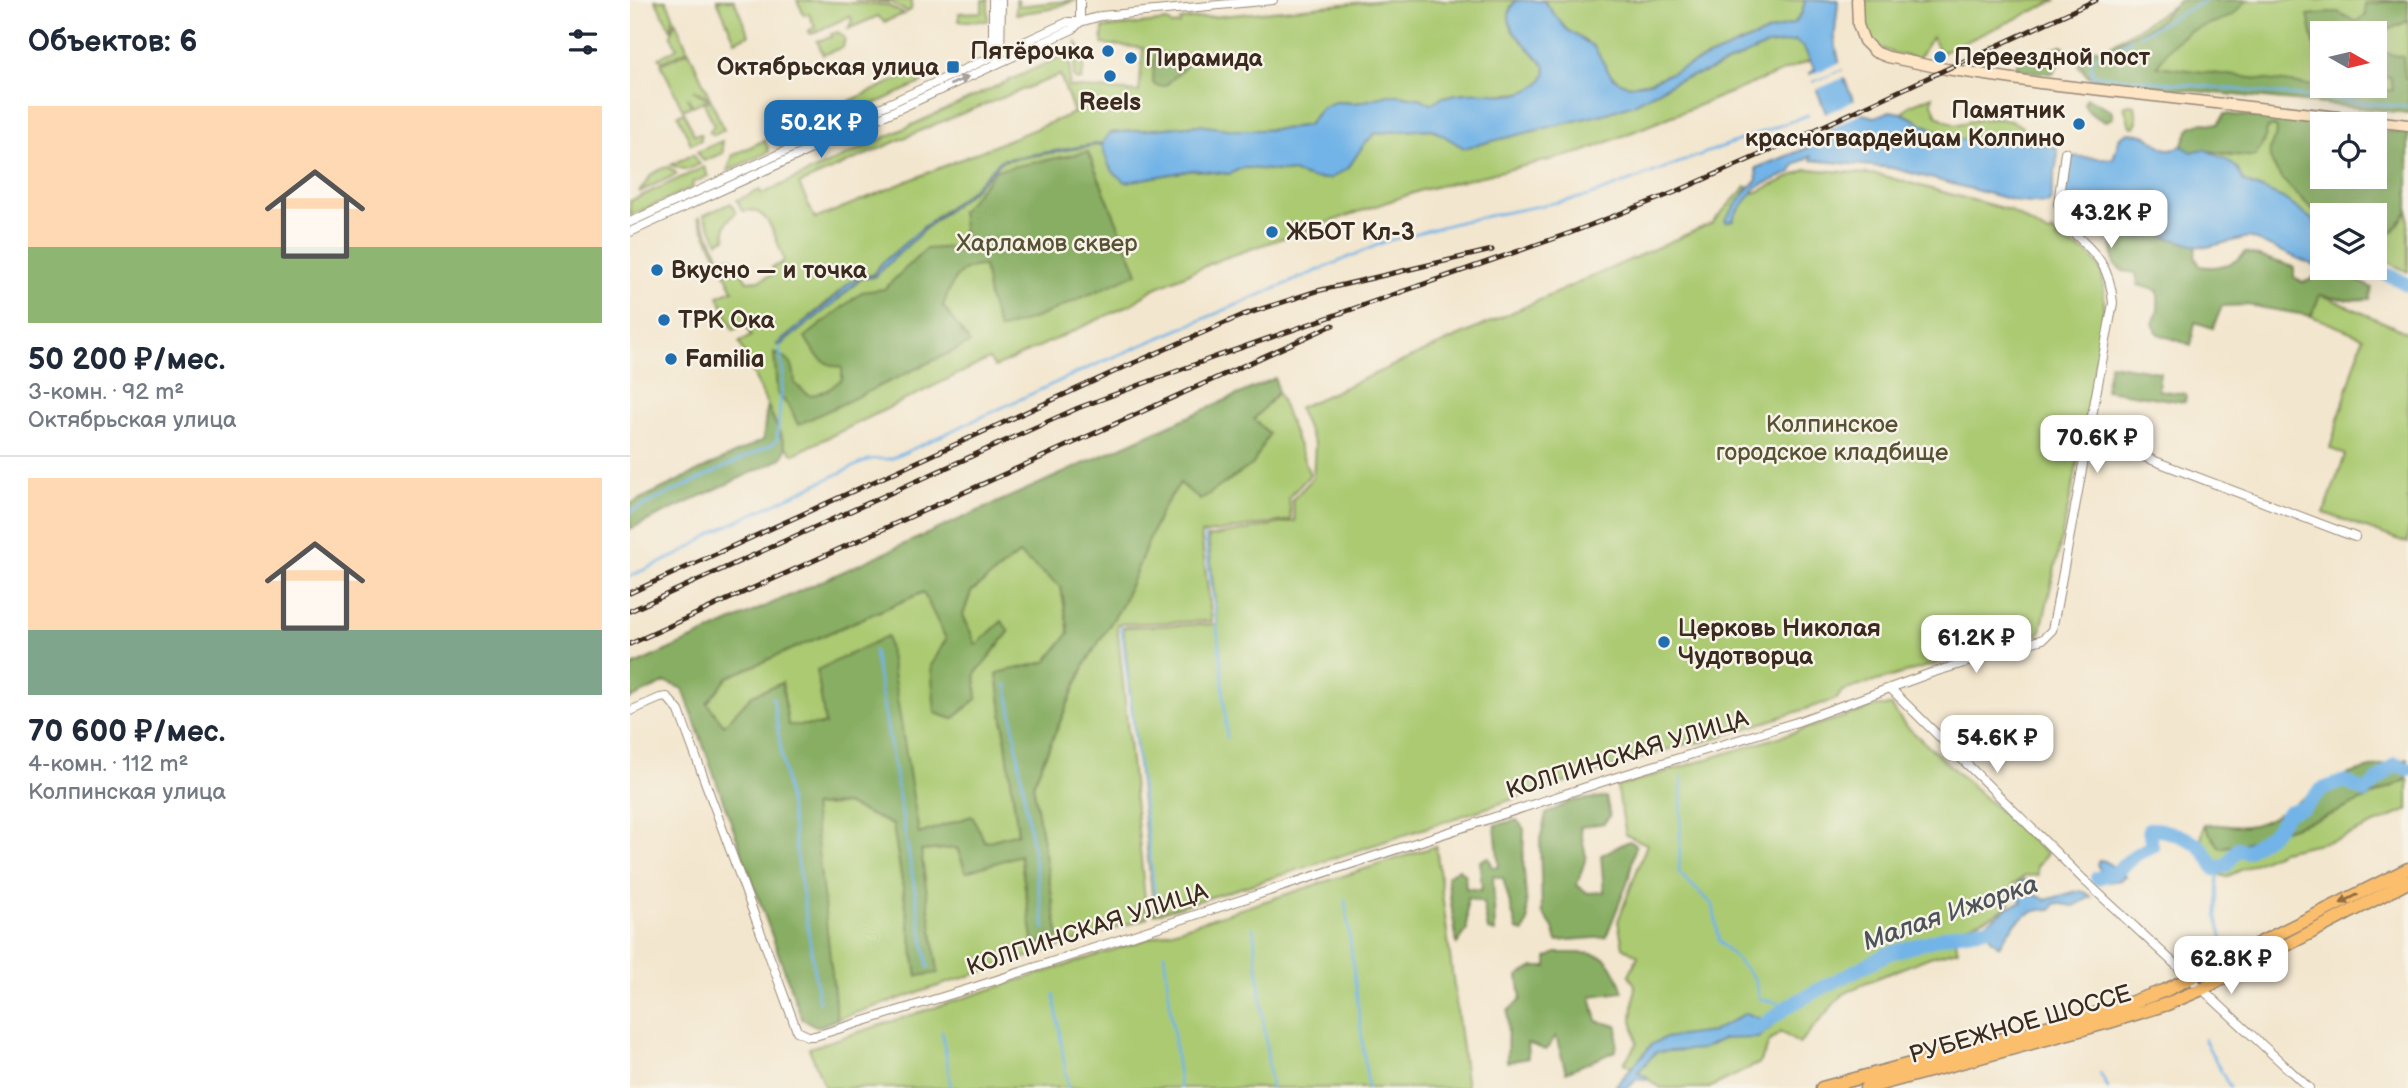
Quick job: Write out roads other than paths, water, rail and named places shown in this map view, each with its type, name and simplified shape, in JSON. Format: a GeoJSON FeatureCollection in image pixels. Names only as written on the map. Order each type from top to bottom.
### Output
{"type":"FeatureCollection","features":[{"type":"Feature","properties":{"kind":"main road","name":"РУБЕЖНОЕ ШОССЕ"},"geometry":{"type":"LineString","coordinates":[[1822,1088],[2116,1008],[2166,990],[2408,869]]}},
{"type":"Feature","properties":{"kind":"main road","name":"РУБЕЖНОЕ ШОССЕ"},"geometry":{"type":"LineString","coordinates":[[1866,1088],[2166,1004],[2202,989],[2408,882]]}},
{"type":"Feature","properties":{"kind":"street"},"geometry":{"type":"LineString","coordinates":[[993,0],[999,63]]}},
{"type":"Feature","properties":{"kind":"street"},"geometry":{"type":"LineString","coordinates":[[997,54],[1001,0]]}},
{"type":"Feature","properties":{"kind":"street"},"geometry":{"type":"LineString","coordinates":[[630,232],[1073,29],[1080,22],[1080,0]]}},
{"type":"Feature","properties":{"kind":"street"},"geometry":{"type":"LineString","coordinates":[[630,222],[1068,22],[1080,22],[1101,16],[1273,0]]}},
{"type":"Feature","properties":{"kind":"street"},"geometry":{"type":"LineString","coordinates":[[1857,0],[1858,25],[1864,41],[1880,55],[1935,67],[2074,87],[2408,125]]}},
{"type":"Feature","properties":{"kind":"street"},"geometry":{"type":"LineString","coordinates":[[2057,204],[2065,152]]}},
{"type":"Feature","properties":{"kind":"street","name":"КОЛПИНСКАЯ УЛИЦА"},"geometry":{"type":"LineString","coordinates":[[630,711],[667,697],[678,711],[797,1031],[808,1036],[829,1033],[1566,793],[1797,722],[1931,673],[2048,636],[2056,610],[2112,319],[2112,289],[2107,271],[2098,256],[2061,221]]}},
{"type":"Feature","properties":{"kind":"street"},"geometry":{"type":"LineString","coordinates":[[2089,436],[2355,537]]}},
{"type":"Feature","properties":{"kind":"street"},"geometry":{"type":"LineString","coordinates":[[1891,689],[2084,880],[2309,1088]]}},
{"type":"Feature","properties":{"kind":"water"},"geometry":{"type":"Polygon","coordinates":[[[1516,0],[1544,1],[1566,29],[1594,47],[1610,74],[1629,86],[1650,82],[1794,23],[1802,13],[1805,0],[1838,0],[1836,49],[1848,88],[1862,114],[1875,117],[1890,111],[1902,113],[1948,137],[1960,140],[1994,136],[2056,147],[2058,154],[2050,202],[2020,202],[1892,168],[1811,160],[1811,156],[1795,165],[1790,173],[1757,187],[1734,216],[1734,220],[1726,222],[1747,190],[1757,180],[1756,168],[1807,148],[1831,135],[1832,128],[1810,73],[1815,70],[1804,48],[1794,40],[1768,45],[1706,72],[1676,81],[1634,104],[1607,113],[1464,148],[1432,129],[1376,133],[1365,143],[1348,168],[1329,179],[1311,178],[1292,172],[1241,168],[1230,174],[1193,170],[1126,182],[1116,175],[1110,166],[1102,144],[1002,161],[972,191],[927,227],[874,277],[861,278],[834,303],[779,346],[777,344],[848,284],[860,276],[873,275],[881,264],[971,190],[1001,160],[1102,143],[1110,133],[1199,125],[1234,130],[1260,130],[1308,125],[1321,108],[1335,102],[1356,103],[1399,95],[1422,99],[1431,104],[1444,97],[1460,94],[1506,95],[1527,91],[1542,80],[1546,68],[1512,28],[1510,10],[1516,0]]]}},
{"type":"Feature","properties":{"kind":"water"},"geometry":{"type":"Polygon","coordinates":[[[2128,132],[2146,136],[2165,148],[2182,146],[2191,152],[2204,149],[2225,159],[2237,168],[2244,182],[2283,198],[2310,218],[2310,264],[2249,237],[2207,247],[2160,235],[2132,239],[2102,219],[2103,210],[2061,201],[2068,156],[2113,159],[2120,137],[2128,132]]]}},
{"type":"Feature","properties":{"kind":"water"},"geometry":{"type":"Polygon","coordinates":[[[2099,860],[2105,861],[2125,876],[2120,880],[2108,882],[2097,865],[2099,860]]]}},
{"type":"Feature","properties":{"kind":"water"},"geometry":{"type":"Polygon","coordinates":[[[2025,880],[2031,885],[2032,893],[2046,900],[2081,890],[2091,897],[2074,906],[2055,903],[2052,909],[2034,911],[2014,925],[1999,946],[1991,939],[1985,924],[2011,906],[2022,902],[2015,891],[2020,882],[2025,880]]]}},
{"type":"Feature","properties":{"kind":"water"},"geometry":{"type":"Polygon","coordinates":[[[1746,1013],[1761,1019],[1767,1018],[1772,1026],[1758,1038],[1723,1039],[1702,1049],[1656,1052],[1637,1073],[1648,1077],[1646,1080],[1637,1079],[1628,1088],[1614,1088],[1652,1044],[1664,1038],[1712,1032],[1746,1013]]]}},
{"type":"Feature","properties":{"kind":"waterway"},"geometry":{"type":"LineString","coordinates":[[2139,35],[2206,0]]}},
{"type":"Feature","properties":{"kind":"waterway"},"geometry":{"type":"LineString","coordinates":[[2122,44],[2132,38]]}},
{"type":"Feature","properties":{"kind":"waterway"},"geometry":{"type":"LineString","coordinates":[[2093,82],[2091,59],[2114,48]]}},
{"type":"Feature","properties":{"kind":"waterway"},"geometry":{"type":"LineString","coordinates":[[2093,75],[2408,107]]}},
{"type":"Feature","properties":{"kind":"waterway"},"geometry":{"type":"LineString","coordinates":[[630,576],[680,554],[716,531],[868,460],[893,458],[1081,371],[1387,241],[1463,221],[1589,196],[1808,115]]}},
{"type":"Feature","properties":{"kind":"waterway"},"geometry":{"type":"LineString","coordinates":[[2387,275],[2408,285]]}},
{"type":"Feature","properties":{"kind":"waterway"},"geometry":{"type":"LineString","coordinates":[[630,512],[777,440],[783,372],[779,346]]}},
{"type":"Feature","properties":{"kind":"waterway"},"geometry":{"type":"LineString","coordinates":[[1205,536],[1221,659],[1227,738]]}},
{"type":"Feature","properties":{"kind":"waterway"},"geometry":{"type":"LineString","coordinates":[[1121,626],[1155,896]]}},
{"type":"Feature","properties":{"kind":"waterway"},"geometry":{"type":"LineString","coordinates":[[874,651],[928,967]]}},
{"type":"Feature","properties":{"kind":"waterway"},"geometry":{"type":"LineString","coordinates":[[1007,684],[1045,929]]}},
{"type":"Feature","properties":{"kind":"waterway"},"geometry":{"type":"LineString","coordinates":[[773,697],[819,1002]]}},
{"type":"Feature","properties":{"kind":"waterway","name":"Малая Ижорка"},"geometry":{"type":"LineString","coordinates":[[2097,878],[2115,873],[2134,856],[2152,846],[2149,829],[2157,829],[2192,841],[2204,852],[2215,869],[2227,865],[2238,848],[2246,852],[2274,832],[2288,812],[2304,807],[2322,789],[2345,781],[2365,792],[2395,764],[2408,769]]}},
{"type":"Feature","properties":{"kind":"waterway"},"geometry":{"type":"LineString","coordinates":[[1682,776],[1679,873],[1713,905],[1719,941],[1754,978],[1760,999],[1790,1005]]}},
{"type":"Feature","properties":{"kind":"waterway"},"geometry":{"type":"LineString","coordinates":[[2218,868],[2217,917],[2223,940]]}},
{"type":"Feature","properties":{"kind":"waterway"},"geometry":{"type":"LineString","coordinates":[[1345,900],[1368,1088]]}},
{"type":"Feature","properties":{"kind":"waterway","name":"Малая Ижорка"},"geometry":{"type":"LineString","coordinates":[[1756,1030],[1790,1005],[1887,954],[1953,934],[1991,928],[2003,922]]}},
{"type":"Feature","properties":{"kind":"waterway"},"geometry":{"type":"LineString","coordinates":[[1253,927],[1271,1088]]}},
{"type":"Feature","properties":{"kind":"waterway"},"geometry":{"type":"LineString","coordinates":[[1164,953],[1180,1088]]}},
{"type":"Feature","properties":{"kind":"waterway"},"geometry":{"type":"LineString","coordinates":[[1054,994],[1068,1088]]}},
{"type":"Feature","properties":{"kind":"waterway"},"geometry":{"type":"LineString","coordinates":[[942,1031],[951,1088]]}},
{"type":"Feature","properties":{"kind":"waterway"},"geometry":{"type":"LineString","coordinates":[[2204,1039],[2230,1088]]}},
{"type":"Feature","properties":{"kind":"waterway"},"geometry":{"type":"LineString","coordinates":[[2100,1073],[2108,1088]]}},
{"type":"Feature","properties":{"kind":"railway"},"geometry":{"type":"LineString","coordinates":[[630,611],[1078,408],[1212,358],[1570,233],[1673,193],[2096,0]]}},
{"type":"Feature","properties":{"kind":"railway"},"geometry":{"type":"LineString","coordinates":[[630,593],[1243,315],[1317,291],[1492,250]]}},
{"type":"Feature","properties":{"kind":"railway"},"geometry":{"type":"LineString","coordinates":[[630,644],[1333,325]]}},
{"type":"Feature","properties":{"kind":"place","name":"Пятёрочка"},"geometry":{"type":"Point","coordinates":[1108,51]}},
{"type":"Feature","properties":{"kind":"place","name":"Переездной пост"},"geometry":{"type":"Point","coordinates":[1940,57]}},
{"type":"Feature","properties":{"kind":"place","name":"Пирамида"},"geometry":{"type":"Point","coordinates":[1131,58]}},
{"type":"Feature","properties":{"kind":"place","name":"Октябрьская улица"},"geometry":{"type":"Point","coordinates":[953,67]}},
{"type":"Feature","properties":{"kind":"place","name":"Reels"},"geometry":{"type":"Point","coordinates":[1110,76]}},
{"type":"Feature","properties":{"kind":"place","name":"Памятник красногвардейцам Колпино"},"geometry":{"type":"Point","coordinates":[2079,124]}},
{"type":"Feature","properties":{"kind":"place","name":"ЖБОТ Кл-3"},"geometry":{"type":"Point","coordinates":[1272,232]}},
{"type":"Feature","properties":{"kind":"place","name":"Вкусно — и точка"},"geometry":{"type":"Point","coordinates":[657,270]}},
{"type":"Feature","properties":{"kind":"place","name":"ТРК Ока"},"geometry":{"type":"Point","coordinates":[664,320]}},
{"type":"Feature","properties":{"kind":"place","name":"Familia"},"geometry":{"type":"Point","coordinates":[671,359]}},
{"type":"Feature","properties":{"kind":"place","name":"Церковь Николая Чудотворца"},"geometry":{"type":"Point","coordinates":[1664,642]}},
{"type":"Feature","properties":{"kind":"park label","name":"Харламов сквер"},"geometry":{"type":"Point","coordinates":[1047,243]}},
{"type":"Feature","properties":{"kind":"park label","name":"Колпинское городское кладбище"},"geometry":{"type":"Point","coordinates":[1832,438]}}]}
